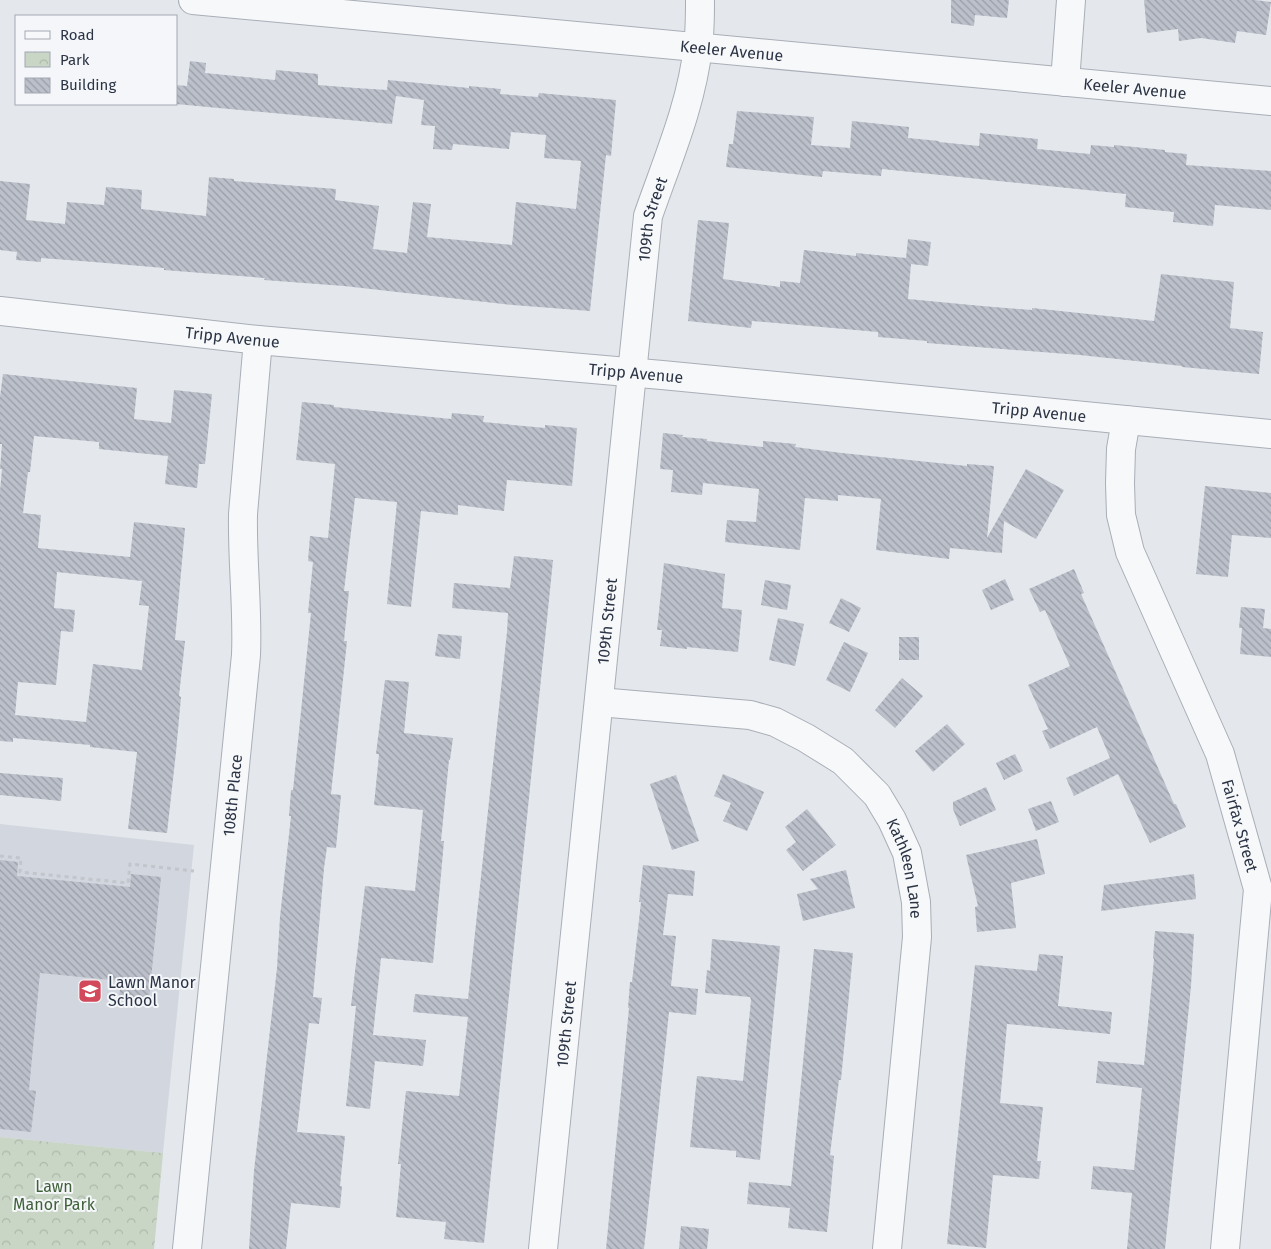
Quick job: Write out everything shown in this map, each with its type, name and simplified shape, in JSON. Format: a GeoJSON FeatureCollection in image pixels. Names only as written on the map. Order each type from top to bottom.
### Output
{"type":"FeatureCollection","features":[{"type":"Feature","properties":{"kind":"street","name":"Keeler Avenue"},"geometry":{"type":"LineString","coordinates":[[203,0],[1271,101]]}},
{"type":"Feature","properties":{"kind":"street","name":"109th Street"},"geometry":{"type":"LineString","coordinates":[[543,1249],[648,216],[682,117],[698,46],[700,0]]}},
{"type":"Feature","properties":{"kind":"street"},"geometry":{"type":"LineString","coordinates":[[1065,82],[1071,0]]}},
{"type":"Feature","properties":{"kind":"street","name":"Tripp Avenue"},"geometry":{"type":"LineString","coordinates":[[0,310],[258,340],[632,373],[1271,434]]}},
{"type":"Feature","properties":{"kind":"street","name":"108th Place"},"geometry":{"type":"LineString","coordinates":[[187,1249],[246,655],[247,637],[242,542],[243,514],[258,340]]}},
{"type":"Feature","properties":{"kind":"street","name":"Fairfax Street"},"geometry":{"type":"LineString","coordinates":[[1126,420],[1121,449],[1120,484],[1121,515],[1130,552],[1220,754],[1258,889],[1225,1249]]}},
{"type":"Feature","properties":{"kind":"street","name":"Kathleen Lane"},"geometry":{"type":"LineString","coordinates":[[599,702],[750,715],[775,722],[843,760],[877,795],[892,820],[907,853],[916,902],[917,937],[887,1249]]}},
{"type":"Feature","properties":{"kind":"path"},"geometry":{"type":"LineString","coordinates":[[0,856],[21,858],[20,872],[128,883],[130,864],[194,871]]}},
{"type":"Feature","properties":{"kind":"shaded area","name":"Lawn Manor School"},"geometry":{"type":"Polygon","coordinates":[[[0,824],[194,845],[163,1153],[0,1137],[0,824]]]}},
{"type":"Feature","properties":{"kind":"green space","name":"Lawn Manor Park"},"geometry":{"type":"Polygon","coordinates":[[[0,1137],[163,1153],[154,1249],[0,1249],[0,1137]]]}},
{"type":"Feature","properties":{"kind":"building"},"geometry":{"type":"Polygon","coordinates":[[[951,0],[1009,0],[1007,18],[975,15],[974,26],[951,23],[951,0]]]}},
{"type":"Feature","properties":{"kind":"building"},"geometry":{"type":"Polygon","coordinates":[[[1144,0],[1255,0],[1271,2],[1266,35],[1237,31],[1235,43],[1201,38],[1179,41],[1178,29],[1147,33],[1144,0]]]}},
{"type":"Feature","properties":{"kind":"building"},"geometry":{"type":"Polygon","coordinates":[[[190,61],[206,63],[205,73],[275,80],[276,70],[318,74],[318,85],[387,90],[388,80],[469,88],[469,86],[501,89],[500,94],[538,97],[539,93],[616,100],[611,156],[606,155],[590,311],[513,305],[344,286],[264,280],[265,278],[164,270],[164,268],[41,258],[41,262],[16,260],[17,252],[0,250],[0,181],[30,184],[26,220],[65,224],[67,202],[104,205],[106,187],[142,190],[141,209],[206,216],[209,177],[234,179],[234,181],[336,189],[335,200],[379,206],[373,249],[407,253],[413,202],[431,204],[427,237],[512,245],[516,202],[576,209],[581,161],[544,158],[546,135],[511,132],[509,149],[453,144],[452,150],[433,149],[435,126],[421,125],[424,100],[396,96],[392,124],[178,104],[178,85],[187,86],[190,61]]]}},
{"type":"Feature","properties":{"kind":"building"},"geometry":{"type":"Polygon","coordinates":[[[737,111],[814,117],[811,145],[850,148],[852,121],[909,127],[908,138],[979,146],[980,133],[1038,139],[1037,149],[1090,154],[1091,145],[1114,147],[1114,145],[1187,154],[1186,165],[1271,171],[1271,210],[1215,205],[1213,226],[1173,222],[1174,212],[1125,207],[1126,194],[882,169],[881,176],[823,171],[822,177],[726,167],[729,144],[733,144],[737,111]]]}},
{"type":"Feature","properties":{"kind":"building"},"geometry":{"type":"Polygon","coordinates":[[[698,220],[729,223],[723,279],[780,287],[780,281],[800,283],[804,250],[856,256],[856,253],[906,258],[908,239],[931,242],[928,266],[911,264],[908,299],[1032,310],[1032,308],[1154,321],[1161,274],[1234,282],[1230,328],[1263,332],[1259,374],[1080,355],[927,343],[927,341],[878,337],[878,332],[752,321],[751,328],[688,321],[698,220]]]}},
{"type":"Feature","properties":{"kind":"building"},"geometry":{"type":"Polygon","coordinates":[[[3,374],[137,388],[134,419],[171,423],[174,390],[212,394],[205,464],[199,464],[197,488],[165,484],[168,456],[99,449],[99,442],[34,436],[23,513],[41,515],[38,548],[130,557],[134,522],[185,528],[175,640],[185,641],[167,833],[128,829],[137,752],[90,747],[90,745],[13,738],[13,742],[0,741],[0,491],[2,469],[0,469],[2,444],[0,444],[0,397],[3,374]],[[57,572],[54,608],[75,610],[73,632],[61,631],[56,685],[18,682],[15,715],[86,722],[93,664],[142,670],[149,606],[139,605],[142,581],[57,572]]]}},
{"type":"Feature","properties":{"kind":"building"},"geometry":{"type":"Polygon","coordinates":[[[302,402],[451,419],[452,413],[484,416],[483,422],[545,428],[545,425],[577,428],[572,486],[507,480],[504,511],[458,505],[458,515],[421,511],[411,607],[387,604],[397,502],[355,498],[344,591],[349,591],[344,641],[347,641],[331,794],[341,795],[336,848],[327,847],[324,868],[313,997],[322,998],[319,1024],[309,1023],[297,1132],[345,1136],[340,1186],[342,1186],[340,1208],[291,1203],[286,1249],[249,1249],[254,1171],[277,968],[280,917],[291,816],[289,816],[291,790],[293,790],[311,613],[308,613],[313,562],[308,561],[310,536],[328,538],[335,464],[296,460],[302,402]]]}},
{"type":"Feature","properties":{"kind":"building"},"geometry":{"type":"Polygon","coordinates":[[[663,433],[707,439],[707,441],[763,447],[763,441],[796,444],[795,447],[842,453],[967,466],[967,464],[994,466],[987,538],[1026,469],[1064,490],[1036,539],[1004,521],[1002,553],[950,548],[949,559],[876,550],[881,499],[838,495],[838,501],[805,498],[800,550],[725,542],[727,520],[756,522],[759,489],[703,483],[702,495],[671,492],[673,470],[660,469],[663,433]]]}},
{"type":"Feature","properties":{"kind":"building"},"geometry":{"type":"Polygon","coordinates":[[[1205,486],[1271,493],[1271,538],[1232,535],[1228,577],[1196,574],[1205,486]]]}},
{"type":"Feature","properties":{"kind":"building"},"geometry":{"type":"Polygon","coordinates":[[[514,556],[553,560],[484,1243],[444,1239],[446,1222],[396,1217],[401,1164],[398,1164],[406,1091],[459,1096],[468,1017],[413,1012],[415,994],[468,999],[507,632],[508,613],[452,608],[454,583],[510,588],[514,556]]]}},
{"type":"Feature","properties":{"kind":"building"},"geometry":{"type":"Polygon","coordinates":[[[664,563],[725,574],[722,608],[742,610],[738,652],[660,646],[662,630],[657,630],[664,563]]]}},
{"type":"Feature","properties":{"kind":"building"},"geometry":{"type":"Polygon","coordinates":[[[1074,569],[1084,593],[1081,594],[1186,827],[1150,843],[1118,774],[1074,796],[1066,778],[1110,758],[1097,727],[1050,749],[1042,731],[1048,729],[1028,685],[1070,666],[1045,610],[1040,612],[1029,589],[1074,569]]]}},
{"type":"Feature","properties":{"kind":"building"},"geometry":{"type":"Polygon","coordinates":[[[1005,579],[1014,600],[991,610],[982,590],[1005,579]]]}},
{"type":"Feature","properties":{"kind":"building"},"geometry":{"type":"Polygon","coordinates":[[[765,580],[791,585],[787,610],[761,605],[765,580]]]}},
{"type":"Feature","properties":{"kind":"building"},"geometry":{"type":"Polygon","coordinates":[[[841,598],[861,608],[849,632],[829,623],[841,598]]]}},
{"type":"Feature","properties":{"kind":"building"},"geometry":{"type":"Polygon","coordinates":[[[1241,607],[1265,609],[1263,628],[1271,629],[1271,657],[1240,654],[1242,628],[1239,628],[1241,607]]]}},
{"type":"Feature","properties":{"kind":"building"},"geometry":{"type":"Polygon","coordinates":[[[778,618],[804,624],[795,666],[769,660],[778,618]]]}},
{"type":"Feature","properties":{"kind":"building"},"geometry":{"type":"Polygon","coordinates":[[[438,634],[462,636],[460,659],[435,656],[438,634]]]}},
{"type":"Feature","properties":{"kind":"building"},"geometry":{"type":"Polygon","coordinates":[[[899,637],[919,637],[919,660],[899,660],[899,637]]]}},
{"type":"Feature","properties":{"kind":"building"},"geometry":{"type":"Polygon","coordinates":[[[844,642],[868,653],[850,692],[826,680],[844,642]]]}},
{"type":"Feature","properties":{"kind":"building"},"geometry":{"type":"Polygon","coordinates":[[[902,678],[923,696],[895,728],[875,710],[902,678]]]}},
{"type":"Feature","properties":{"kind":"building"},"geometry":{"type":"Polygon","coordinates":[[[385,680],[409,682],[404,733],[453,738],[441,841],[444,841],[433,963],[381,958],[373,1035],[426,1040],[423,1066],[375,1061],[370,1109],[346,1106],[356,1006],[351,1006],[365,886],[415,891],[423,810],[374,805],[379,754],[376,754],[385,680]]]}},
{"type":"Feature","properties":{"kind":"building"},"geometry":{"type":"Polygon","coordinates":[[[947,724],[965,744],[933,772],[915,751],[947,724]]]}},
{"type":"Feature","properties":{"kind":"building"},"geometry":{"type":"Polygon","coordinates":[[[1015,754],[1023,771],[1004,780],[996,763],[1015,754]]]}},
{"type":"Feature","properties":{"kind":"building"},"geometry":{"type":"Polygon","coordinates":[[[0,773],[63,778],[61,801],[0,795],[0,773]]]}},
{"type":"Feature","properties":{"kind":"building"},"geometry":{"type":"Polygon","coordinates":[[[723,774],[764,792],[747,831],[723,821],[731,803],[714,796],[723,774]]]}},
{"type":"Feature","properties":{"kind":"building"},"geometry":{"type":"Polygon","coordinates":[[[676,775],[699,841],[672,850],[650,784],[676,775]]]}},
{"type":"Feature","properties":{"kind":"building"},"geometry":{"type":"Polygon","coordinates":[[[986,787],[996,810],[960,826],[953,809],[953,802],[986,787]]]}},
{"type":"Feature","properties":{"kind":"building"},"geometry":{"type":"Polygon","coordinates":[[[1051,801],[1059,822],[1036,831],[1028,809],[1051,801]]]}},
{"type":"Feature","properties":{"kind":"building"},"geometry":{"type":"Polygon","coordinates":[[[807,809],[836,845],[803,871],[786,850],[796,842],[785,827],[807,809]]]}},
{"type":"Feature","properties":{"kind":"building"},"geometry":{"type":"Polygon","coordinates":[[[1037,839],[1045,874],[1011,883],[1016,928],[977,932],[975,907],[978,906],[966,855],[1037,839]]]}},
{"type":"Feature","properties":{"kind":"building"},"geometry":{"type":"Polygon","coordinates":[[[0,860],[18,862],[17,876],[130,887],[131,874],[161,877],[149,1000],[119,997],[121,981],[40,973],[29,1090],[36,1091],[31,1132],[0,1129],[0,860]]]}},
{"type":"Feature","properties":{"kind":"building"},"geometry":{"type":"Polygon","coordinates":[[[643,865],[695,871],[693,896],[668,894],[663,935],[676,936],[671,986],[698,989],[696,1015],[669,1012],[644,1249],[606,1249],[630,982],[632,982],[641,902],[639,902],[643,865]]]}},
{"type":"Feature","properties":{"kind":"building"},"geometry":{"type":"Polygon","coordinates":[[[846,870],[855,908],[803,921],[797,894],[818,889],[810,879],[846,870]]]}},
{"type":"Feature","properties":{"kind":"building"},"geometry":{"type":"Polygon","coordinates":[[[1194,874],[1196,899],[1101,911],[1104,885],[1194,874]]]}},
{"type":"Feature","properties":{"kind":"building"},"geometry":{"type":"Polygon","coordinates":[[[1155,931],[1194,934],[1191,986],[1165,1249],[1127,1249],[1132,1193],[1091,1189],[1093,1166],[1134,1170],[1142,1088],[1096,1083],[1098,1061],[1144,1065],[1155,931]]]}},
{"type":"Feature","properties":{"kind":"building"},"geometry":{"type":"Polygon","coordinates":[[[712,939],[780,946],[760,1160],[736,1157],[736,1151],[690,1147],[697,1076],[743,1081],[751,1000],[750,997],[705,993],[707,970],[710,971],[712,939]]]}},
{"type":"Feature","properties":{"kind":"building"},"geometry":{"type":"Polygon","coordinates":[[[814,949],[853,953],[841,1080],[839,1080],[830,1155],[834,1156],[827,1232],[788,1228],[790,1208],[747,1204],[749,1182],[791,1186],[814,949]]]}},
{"type":"Feature","properties":{"kind":"building"},"geometry":{"type":"Polygon","coordinates":[[[1039,954],[1063,956],[1058,1006],[1112,1012],[1110,1034],[1007,1024],[1000,1103],[1043,1107],[1037,1161],[1041,1161],[1039,1179],[993,1175],[986,1248],[947,1244],[975,965],[1037,971],[1039,954]]]}},
{"type":"Feature","properties":{"kind":"building"},"geometry":{"type":"Polygon","coordinates":[[[681,1226],[709,1229],[707,1249],[679,1249],[681,1226]]]}},
{"type":"Feature","properties":{"kind":"place","name":"Lawn Manor School"},"geometry":{"type":"Point","coordinates":[90,991]}}]}
